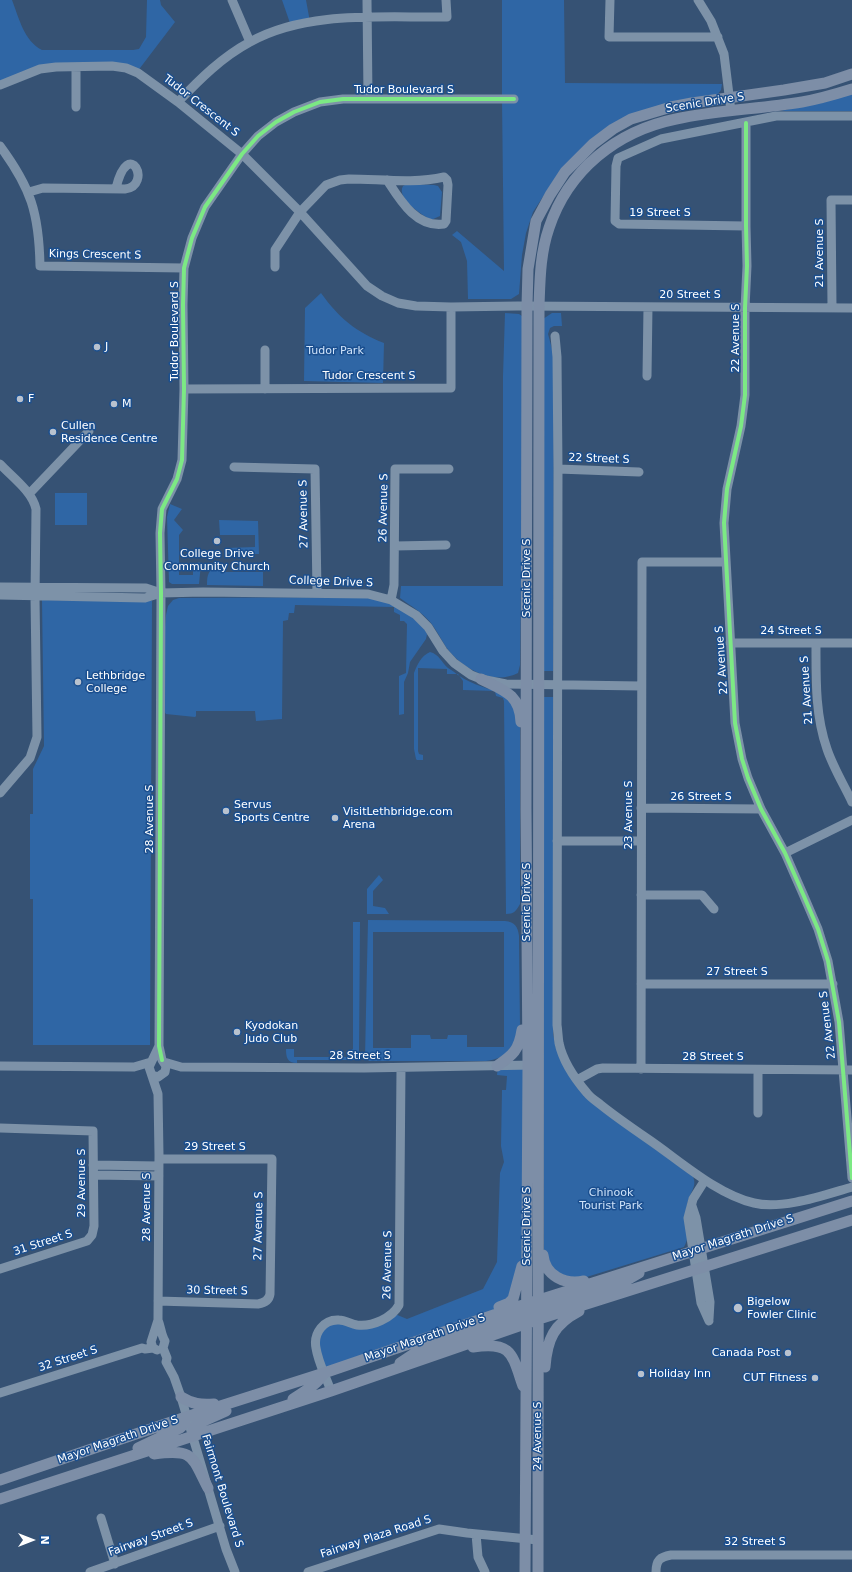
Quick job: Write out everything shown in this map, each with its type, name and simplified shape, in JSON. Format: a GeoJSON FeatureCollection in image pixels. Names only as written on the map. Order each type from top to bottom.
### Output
{"type":"FeatureCollection","features":[{"type":"Feature","properties":{"kind":"main road","name":"Scenic Drive S"},"geometry":{"type":"LineString","coordinates":[[539,1310],[539,1226],[533,1065],[527,1010],[526,810],[527,306],[528,269],[536,221],[565,172],[593,144],[613,129],[631,119],[692,103],[825,83],[852,74]]}},
{"type":"Feature","properties":{"kind":"main road","name":"Scenic Drive S"},"geometry":{"type":"LineString","coordinates":[[526,1308],[527,1196],[533,1065],[539,685],[539,306],[541,265],[548,229],[562,199],[575,179],[595,158],[624,137],[639,130],[676,119],[804,102],[852,89]]}},
{"type":"Feature","properties":{"kind":"main road"},"geometry":{"type":"LineString","coordinates":[[481,679],[511,695],[521,713],[526,810]]}},
{"type":"Feature","properties":{"kind":"main road"},"geometry":{"type":"LineString","coordinates":[[497,1066],[509,1057],[518,1047],[527,1010]]}},
{"type":"Feature","properties":{"kind":"main road"},"geometry":{"type":"LineString","coordinates":[[443,1332],[509,1303],[513,1299],[521,1268],[527,1196]]}},
{"type":"Feature","properties":{"kind":"main road","name":"Mayor Magrath Drive S"},"geometry":{"type":"LineString","coordinates":[[539,1310],[656,1263],[852,1201]]}},
{"type":"Feature","properties":{"kind":"main road","name":"Mayor Magrath Drive S"},"geometry":{"type":"LineString","coordinates":[[539,1310],[643,1286],[852,1220]]}},
{"type":"Feature","properties":{"kind":"main road"},"geometry":{"type":"LineString","coordinates":[[539,1226],[543,1258],[546,1267],[550,1273],[565,1282],[582,1282],[625,1270],[642,1268]]}},
{"type":"Feature","properties":{"kind":"main road"},"geometry":{"type":"LineString","coordinates":[[526,1323],[530,1317],[539,1310],[620,1284],[656,1263]]}},
{"type":"Feature","properties":{"kind":"main road"},"geometry":{"type":"LineString","coordinates":[[538,1475],[546,1358],[548,1344],[554,1331],[570,1316],[582,1309],[643,1286]]}},
{"type":"Feature","properties":{"kind":"main road"},"geometry":{"type":"LineString","coordinates":[[388,1371],[415,1352],[526,1308],[535,1306],[539,1310]]}},
{"type":"Feature","properties":{"kind":"main road","name":"Mayor Magrath Drive S"},"geometry":{"type":"LineString","coordinates":[[0,1480],[443,1332],[526,1308]]}},
{"type":"Feature","properties":{"kind":"main road","name":"24 Avenue S"},"geometry":{"type":"LineString","coordinates":[[524,1572],[526,1308]]}},
{"type":"Feature","properties":{"kind":"main road","name":"24 Avenue S"},"geometry":{"type":"LineString","coordinates":[[538,1572],[539,1310]]}},
{"type":"Feature","properties":{"kind":"main road","name":"Mayor Magrath Drive S"},"geometry":{"type":"LineString","coordinates":[[0,1499],[331,1391],[526,1323]]}},
{"type":"Feature","properties":{"kind":"main road"},"geometry":{"type":"LineString","coordinates":[[447,1351],[488,1345],[498,1346],[506,1350],[513,1357],[526,1396]]}},
{"type":"Feature","properties":{"kind":"main road"},"geometry":{"type":"LineString","coordinates":[[279,1408],[314,1386],[324,1373]]}},
{"type":"Feature","properties":{"kind":"main road"},"geometry":{"type":"LineString","coordinates":[[192,1436],[194,1428],[198,1424],[272,1390]]}},
{"type":"Feature","properties":{"kind":"main road"},"geometry":{"type":"LineString","coordinates":[[181,1397],[194,1404],[203,1405],[243,1399]]}},
{"type":"Feature","properties":{"kind":"main road"},"geometry":{"type":"LineString","coordinates":[[98,1467],[178,1429],[184,1424],[186,1417]]}},
{"type":"Feature","properties":{"kind":"main road"},"geometry":{"type":"LineString","coordinates":[[135,1455],[165,1452],[186,1453],[191,1457],[208,1488]]}},
{"type":"Feature","properties":{"kind":"street"},"geometry":{"type":"LineString","coordinates":[[232,0],[250,42]]}},
{"type":"Feature","properties":{"kind":"street"},"geometry":{"type":"LineString","coordinates":[[367,0],[368,98]]}},
{"type":"Feature","properties":{"kind":"street"},"geometry":{"type":"LineString","coordinates":[[178,102],[217,64],[250,42],[288,27],[329,19],[447,17],[446,0]]}},
{"type":"Feature","properties":{"kind":"street"},"geometry":{"type":"LineString","coordinates":[[610,0],[609,37],[718,37]]}},
{"type":"Feature","properties":{"kind":"street"},"geometry":{"type":"LineString","coordinates":[[698,0],[711,21],[726,59],[731,111]]}},
{"type":"Feature","properties":{"kind":"street","name":"Tudor Crescent S"},"geometry":{"type":"LineString","coordinates":[[0,85],[40,69],[112,66],[126,68],[138,73],[178,102],[242,154],[300,212],[367,286],[382,296],[398,303],[416,306],[451,308],[527,306]]}},
{"type":"Feature","properties":{"kind":"street"},"geometry":{"type":"LineString","coordinates":[[76,67],[76,107]]}},
{"type":"Feature","properties":{"kind":"street","name":"Tudor Boulevard S"},"geometry":{"type":"LineString","coordinates":[[161,593],[160,521],[162,509],[181,469],[182,460],[184,389],[184,268],[192,238],[205,208],[242,154],[266,128],[294,112],[320,102],[368,98],[514,99]]}},
{"type":"Feature","properties":{"kind":"street"},"geometry":{"type":"LineString","coordinates":[[746,123],[776,116],[852,116]]}},
{"type":"Feature","properties":{"kind":"street","name":"19 Street S"},"geometry":{"type":"LineString","coordinates":[[746,123],[661,139],[618,158],[616,166],[615,221],[619,224],[746,226]]}},
{"type":"Feature","properties":{"kind":"street","name":"22 Avenue S"},"geometry":{"type":"LineString","coordinates":[[746,123],[747,266],[745,308],[745,395],[741,426],[727,489],[724,523],[730,643],[738,739],[748,778],[761,809],[784,853],[818,929],[828,961],[839,1022],[852,1178]]}},
{"type":"Feature","properties":{"kind":"street","name":"Kings Crescent S"},"geometry":{"type":"LineString","coordinates":[[0,146],[20,175],[28,192],[38,224],[40,266],[184,268]]}},
{"type":"Feature","properties":{"kind":"street"},"geometry":{"type":"LineString","coordinates":[[275,267],[275,250],[300,212],[321,189],[332,183],[349,179],[432,180],[444,177],[448,182],[446,222],[444,224],[433,224],[424,222],[415,216],[402,204],[387,180]]}},
{"type":"Feature","properties":{"kind":"street"},"geometry":{"type":"LineString","coordinates":[[28,192],[43,188],[116,188]]}},
{"type":"Feature","properties":{"kind":"street","name":"21 Avenue S"},"geometry":{"type":"LineString","coordinates":[[832,307],[831,200],[852,200]]}},
{"type":"Feature","properties":{"kind":"street","name":"20 Street S"},"geometry":{"type":"LineString","coordinates":[[527,306],[852,308]]}},
{"type":"Feature","properties":{"kind":"street"},"geometry":{"type":"LineString","coordinates":[[646,376],[648,307]]}},
{"type":"Feature","properties":{"kind":"street","name":"Tudor Crescent S"},"geometry":{"type":"LineString","coordinates":[[184,389],[451,388],[451,308]]}},
{"type":"Feature","properties":{"kind":"street"},"geometry":{"type":"LineString","coordinates":[[555,336],[557,357],[558,469],[557,1025],[559,1043],[563,1056],[569,1069],[577,1080]]}},
{"type":"Feature","properties":{"kind":"street"},"geometry":{"type":"LineString","coordinates":[[265,350],[265,388]]}},
{"type":"Feature","properties":{"kind":"street"},"geometry":{"type":"LineString","coordinates":[[29,494],[90,431]]}},
{"type":"Feature","properties":{"kind":"street"},"geometry":{"type":"LineString","coordinates":[[0,464],[34,500],[36,509],[35,592],[37,738],[30,758],[0,793]]}},
{"type":"Feature","properties":{"kind":"street","name":"27 Avenue S"},"geometry":{"type":"LineString","coordinates":[[234,467],[315,469],[317,592]]}},
{"type":"Feature","properties":{"kind":"street","name":"26 Avenue S"},"geometry":{"type":"LineString","coordinates":[[391,600],[394,585],[395,469],[449,469]]}},
{"type":"Feature","properties":{"kind":"street","name":"22 Street S"},"geometry":{"type":"LineString","coordinates":[[558,469],[639,472]]}},
{"type":"Feature","properties":{"kind":"street"},"geometry":{"type":"LineString","coordinates":[[395,546],[446,545]]}},
{"type":"Feature","properties":{"kind":"street","name":"23 Avenue S"},"geometry":{"type":"LineString","coordinates":[[641,1069],[640,841],[642,562],[725,562]]}},
{"type":"Feature","properties":{"kind":"street","name":"College Drive S"},"geometry":{"type":"LineString","coordinates":[[0,587],[35,592]]}},
{"type":"Feature","properties":{"kind":"street","name":"College Drive S"},"geometry":{"type":"LineString","coordinates":[[0,595],[35,592],[146,588],[161,593],[317,592],[368,594],[391,600],[416,615],[428,627],[443,651],[454,663],[471,675],[481,679],[506,684],[539,685]]}},
{"type":"Feature","properties":{"kind":"street","name":"28 Avenue S"},"geometry":{"type":"LineString","coordinates":[[155,1065],[159,1046],[161,593]]}},
{"type":"Feature","properties":{"kind":"street","name":"24 Street S"},"geometry":{"type":"LineString","coordinates":[[730,643],[852,642]]}},
{"type":"Feature","properties":{"kind":"street","name":"21 Avenue S"},"geometry":{"type":"LineString","coordinates":[[816,643],[816,682],[819,716],[827,749],[852,802]]}},
{"type":"Feature","properties":{"kind":"street"},"geometry":{"type":"LineString","coordinates":[[539,685],[641,686]]}},
{"type":"Feature","properties":{"kind":"street","name":"26 Street S"},"geometry":{"type":"LineString","coordinates":[[641,808],[761,809]]}},
{"type":"Feature","properties":{"kind":"street"},"geometry":{"type":"LineString","coordinates":[[784,853],[852,820]]}},
{"type":"Feature","properties":{"kind":"street"},"geometry":{"type":"LineString","coordinates":[[557,840],[640,841]]}},
{"type":"Feature","properties":{"kind":"street"},"geometry":{"type":"LineString","coordinates":[[641,895],[702,895],[714,909]]}},
{"type":"Feature","properties":{"kind":"street","name":"27 Street S"},"geometry":{"type":"LineString","coordinates":[[641,984],[832,984]]}},
{"type":"Feature","properties":{"kind":"street"},"geometry":{"type":"LineString","coordinates":[[155,1065],[158,1077],[164,1073],[181,1067]]}},
{"type":"Feature","properties":{"kind":"street"},"geometry":{"type":"LineString","coordinates":[[155,1065],[166,1066],[158,1094]]}},
{"type":"Feature","properties":{"kind":"street"},"geometry":{"type":"LineString","coordinates":[[155,1065],[158,1094]]}},
{"type":"Feature","properties":{"kind":"street"},"geometry":{"type":"LineString","coordinates":[[0,1066],[134,1067],[155,1065],[181,1067]]}},
{"type":"Feature","properties":{"kind":"street","name":"28 Street S"},"geometry":{"type":"LineString","coordinates":[[181,1067],[400,1068],[533,1065]]}},
{"type":"Feature","properties":{"kind":"street","name":"26 Avenue S"},"geometry":{"type":"LineString","coordinates":[[331,1391],[315,1346],[316,1336],[319,1329],[332,1320],[341,1319],[357,1325],[365,1325],[386,1319],[396,1311],[399,1305],[400,1068]]}},
{"type":"Feature","properties":{"kind":"street","name":"28 Street S"},"geometry":{"type":"LineString","coordinates":[[577,1080],[597,1069],[852,1070]]}},
{"type":"Feature","properties":{"kind":"street"},"geometry":{"type":"LineString","coordinates":[[758,1070],[758,1113]]}},
{"type":"Feature","properties":{"kind":"street","name":"Mayor Magrath Drive S"},"geometry":{"type":"LineString","coordinates":[[577,1080],[588,1095],[615,1116],[705,1180],[734,1197],[754,1203],[774,1205],[813,1198],[852,1187]]}},
{"type":"Feature","properties":{"kind":"street","name":"28 Avenue S"},"geometry":{"type":"LineString","coordinates":[[158,1094],[158,1320],[160,1326],[156,1344],[167,1358],[166,1362],[174,1377],[186,1417]]}},
{"type":"Feature","properties":{"kind":"street","name":"29 Avenue S"},"geometry":{"type":"LineString","coordinates":[[0,1128],[93,1131],[94,1226],[92,1235]]}},
{"type":"Feature","properties":{"kind":"street","name":"27 Avenue S"},"geometry":{"type":"LineString","coordinates":[[270,1294],[272,1159]]}},
{"type":"Feature","properties":{"kind":"street","name":"29 Street S"},"geometry":{"type":"LineString","coordinates":[[94,1175],[159,1167],[272,1159]]}},
{"type":"Feature","properties":{"kind":"street","name":"29 Street S"},"geometry":{"type":"LineString","coordinates":[[93,1165],[159,1167]]}},
{"type":"Feature","properties":{"kind":"street"},"geometry":{"type":"LineString","coordinates":[[700,1268],[697,1250],[696,1218],[692,1206],[697,1192],[705,1180]]}},
{"type":"Feature","properties":{"kind":"street","name":"31 Street S"},"geometry":{"type":"LineString","coordinates":[[0,1269],[87,1241],[92,1235]]}},
{"type":"Feature","properties":{"kind":"street","name":"30 Street S"},"geometry":{"type":"LineString","coordinates":[[158,1301],[258,1304],[264,1303],[268,1300],[270,1294]]}},
{"type":"Feature","properties":{"kind":"street","name":"32 Street S"},"geometry":{"type":"LineString","coordinates":[[0,1393],[142,1348],[145,1349],[156,1344]]}},
{"type":"Feature","properties":{"kind":"street","name":"Fairmont Boulevard S"},"geometry":{"type":"LineString","coordinates":[[186,1417],[235,1572]]}},
{"type":"Feature","properties":{"kind":"street"},"geometry":{"type":"LineString","coordinates":[[101,1518],[115,1564]]}},
{"type":"Feature","properties":{"kind":"street","name":"Fairway Street S"},"geometry":{"type":"LineString","coordinates":[[90,1572],[220,1526]]}},
{"type":"Feature","properties":{"kind":"street","name":"Fairway Plaza Road S"},"geometry":{"type":"LineString","coordinates":[[308,1572],[439,1529],[538,1540]]}},
{"type":"Feature","properties":{"kind":"street"},"geometry":{"type":"LineString","coordinates":[[476,1534],[478,1557],[485,1572]]}},
{"type":"Feature","properties":{"kind":"street","name":"32 Street S"},"geometry":{"type":"LineString","coordinates":[[656,1572],[658,1560],[663,1556],[672,1555],[852,1554]]}},
{"type":"Feature","properties":{"kind":"green space"},"geometry":{"type":"Polygon","coordinates":[[[0,0],[12,0],[26,35],[42,50],[139,49],[146,37],[147,0],[160,0],[161,5],[175,22],[137,72],[126,68],[56,67],[0,85],[0,0]]]}},
{"type":"Feature","properties":{"kind":"green space"},"geometry":{"type":"Polygon","coordinates":[[[282,0],[306,0],[310,22],[291,26],[282,0]]]}},
{"type":"Feature","properties":{"kind":"green space"},"geometry":{"type":"Polygon","coordinates":[[[502,0],[564,0],[565,83],[722,84],[721,90],[717,95],[620,119],[561,169],[533,212],[526,233],[522,255],[519,294],[511,299],[468,299],[467,261],[461,242],[452,235],[457,231],[504,271],[502,0]]]}},
{"type":"Feature","properties":{"kind":"green space"},"geometry":{"type":"Polygon","coordinates":[[[852,92],[852,111],[781,111],[834,99],[852,92]]]}},
{"type":"Feature","properties":{"kind":"green space"},"geometry":{"type":"Polygon","coordinates":[[[407,184],[438,186],[442,192],[440,216],[431,220],[411,206],[403,196],[402,191],[403,186],[407,184]]]}},
{"type":"Feature","properties":{"kind":"green space","name":"Tudor Park"},"geometry":{"type":"Polygon","coordinates":[[[321,293],[341,317],[365,334],[384,343],[383,383],[304,381],[305,308],[321,293]]]}},
{"type":"Feature","properties":{"kind":"green space"},"geometry":{"type":"Polygon","coordinates":[[[505,313],[519,314],[522,316],[524,323],[520,665],[518,673],[498,677],[478,673],[460,662],[446,647],[428,619],[400,598],[401,586],[503,586],[503,376],[505,313]]]}},
{"type":"Feature","properties":{"kind":"green space"},"geometry":{"type":"Polygon","coordinates":[[[552,313],[561,313],[562,326],[554,326],[550,328],[548,334],[554,356],[553,671],[542,671],[543,319],[552,313]]]}},
{"type":"Feature","properties":{"kind":"green space"},"geometry":{"type":"Polygon","coordinates":[[[55,493],[87,493],[87,525],[55,525],[55,493]]]}},
{"type":"Feature","properties":{"kind":"green space"},"geometry":{"type":"Polygon","coordinates":[[[170,504],[182,509],[174,520],[183,530],[179,535],[179,575],[193,575],[193,568],[199,562],[201,564],[199,584],[172,584],[169,582],[167,517],[170,504]]]}},
{"type":"Feature","properties":{"kind":"green space"},"geometry":{"type":"Polygon","coordinates":[[[219,520],[258,521],[259,554],[226,554],[226,548],[255,547],[255,535],[220,535],[219,520]]]}},
{"type":"Feature","properties":{"kind":"green space"},"geometry":{"type":"Polygon","coordinates":[[[218,565],[223,566],[224,572],[263,572],[263,586],[207,585],[209,573],[218,565]]]}},
{"type":"Feature","properties":{"kind":"green space"},"geometry":{"type":"Polygon","coordinates":[[[375,597],[405,611],[424,628],[427,634],[426,639],[410,662],[408,673],[404,682],[404,714],[399,715],[399,676],[406,673],[407,624],[404,621],[400,621],[400,615],[394,612],[394,607],[295,605],[294,613],[289,613],[288,620],[283,621],[282,719],[256,721],[255,711],[196,711],[195,717],[166,714],[163,710],[164,637],[166,615],[168,606],[173,600],[179,598],[375,597]]]}},
{"type":"Feature","properties":{"kind":"green space"},"geometry":{"type":"Polygon","coordinates":[[[42,600],[152,601],[150,1045],[33,1045],[33,899],[30,899],[30,814],[33,814],[33,769],[44,746],[42,600]]]}},
{"type":"Feature","properties":{"kind":"green space"},"geometry":{"type":"Polygon","coordinates":[[[430,652],[436,655],[448,668],[457,674],[447,674],[447,669],[418,668],[418,751],[419,754],[423,755],[423,760],[417,760],[414,749],[414,673],[422,658],[430,652]]]}},
{"type":"Feature","properties":{"kind":"green space"},"geometry":{"type":"Polygon","coordinates":[[[459,676],[469,682],[507,695],[520,720],[520,904],[513,913],[506,914],[504,701],[503,698],[496,696],[495,691],[463,690],[463,681],[459,676]]]}},
{"type":"Feature","properties":{"kind":"green space","name":"Chinook Tourist Park"},"geometry":{"type":"Polygon","coordinates":[[[542,697],[553,697],[553,1034],[556,1048],[575,1084],[692,1175],[694,1179],[694,1185],[687,1207],[688,1236],[684,1247],[580,1279],[558,1275],[544,1255],[542,697]]]}},
{"type":"Feature","properties":{"kind":"green space"},"geometry":{"type":"Polygon","coordinates":[[[379,875],[383,880],[373,891],[373,906],[385,908],[389,914],[367,914],[367,889],[379,875]]]}},
{"type":"Feature","properties":{"kind":"green space"},"geometry":{"type":"Polygon","coordinates":[[[368,920],[505,921],[511,922],[515,926],[518,930],[519,936],[520,1028],[517,1041],[505,1055],[486,1061],[369,1061],[365,1057],[368,920]],[[373,932],[373,1048],[411,1048],[411,1035],[430,1035],[431,1039],[447,1039],[448,1035],[467,1035],[467,1047],[504,1047],[504,932],[373,932]]]}},
{"type":"Feature","properties":{"kind":"green space"},"geometry":{"type":"Polygon","coordinates":[[[353,922],[360,922],[359,1058],[357,1060],[297,1060],[297,1063],[291,1062],[287,1057],[286,1049],[294,1049],[294,1057],[351,1057],[351,1050],[353,1049],[353,922]]]}},
{"type":"Feature","properties":{"kind":"green space"},"geometry":{"type":"Polygon","coordinates":[[[528,1065],[522,1259],[509,1303],[443,1332],[324,1373],[316,1336],[332,1320],[357,1325],[395,1314],[407,1319],[483,1289],[497,1262],[500,1173],[504,1162],[501,1146],[502,1090],[506,1090],[507,1076],[497,1075],[498,1066],[528,1065]]]}},
{"type":"Feature","properties":{"kind":"cycle path"},"geometry":{"type":"LineString","coordinates":[[162,1060],[159,1046],[160,533],[162,509],[177,479],[182,460],[184,389],[184,268],[192,238],[205,207],[242,154],[258,136],[276,122],[294,112],[320,102],[343,99],[514,99]]}},
{"type":"Feature","properties":{"kind":"cycle path"},"geometry":{"type":"LineString","coordinates":[[746,123],[747,266],[745,308],[745,395],[741,426],[727,489],[724,523],[735,723],[742,759],[748,778],[761,809],[785,853],[803,894],[818,929],[828,961],[839,1022],[852,1178]]}},
{"type":"Feature","properties":{"kind":"place","name":"J"},"geometry":{"type":"Point","coordinates":[97,347]}},
{"type":"Feature","properties":{"kind":"place","name":"F"},"geometry":{"type":"Point","coordinates":[20,399]}},
{"type":"Feature","properties":{"kind":"place","name":"M"},"geometry":{"type":"Point","coordinates":[114,404]}},
{"type":"Feature","properties":{"kind":"place","name":"Cullen Residence Centre"},"geometry":{"type":"Point","coordinates":[53,432]}},
{"type":"Feature","properties":{"kind":"place","name":"College Drive Community Church"},"geometry":{"type":"Point","coordinates":[217,541]}},
{"type":"Feature","properties":{"kind":"place","name":"Lethbridge College"},"geometry":{"type":"Point","coordinates":[78,682]}},
{"type":"Feature","properties":{"kind":"place","name":"Servus Sports Centre"},"geometry":{"type":"Point","coordinates":[226,811]}},
{"type":"Feature","properties":{"kind":"place","name":"VisitLethbridge.com Arena"},"geometry":{"type":"Point","coordinates":[335,818]}},
{"type":"Feature","properties":{"kind":"place","name":"Kyodokan Judo Club"},"geometry":{"type":"Point","coordinates":[237,1032]}},
{"type":"Feature","properties":{"kind":"place","name":"Bigelow Fowler Clinic"},"geometry":{"type":"Point","coordinates":[738,1308]}},
{"type":"Feature","properties":{"kind":"place","name":"Canada Post"},"geometry":{"type":"Point","coordinates":[788,1353]}},
{"type":"Feature","properties":{"kind":"place","name":"Holiday Inn"},"geometry":{"type":"Point","coordinates":[641,1374]}},
{"type":"Feature","properties":{"kind":"place","name":"CUT Fitness"},"geometry":{"type":"Point","coordinates":[815,1378]}}]}
